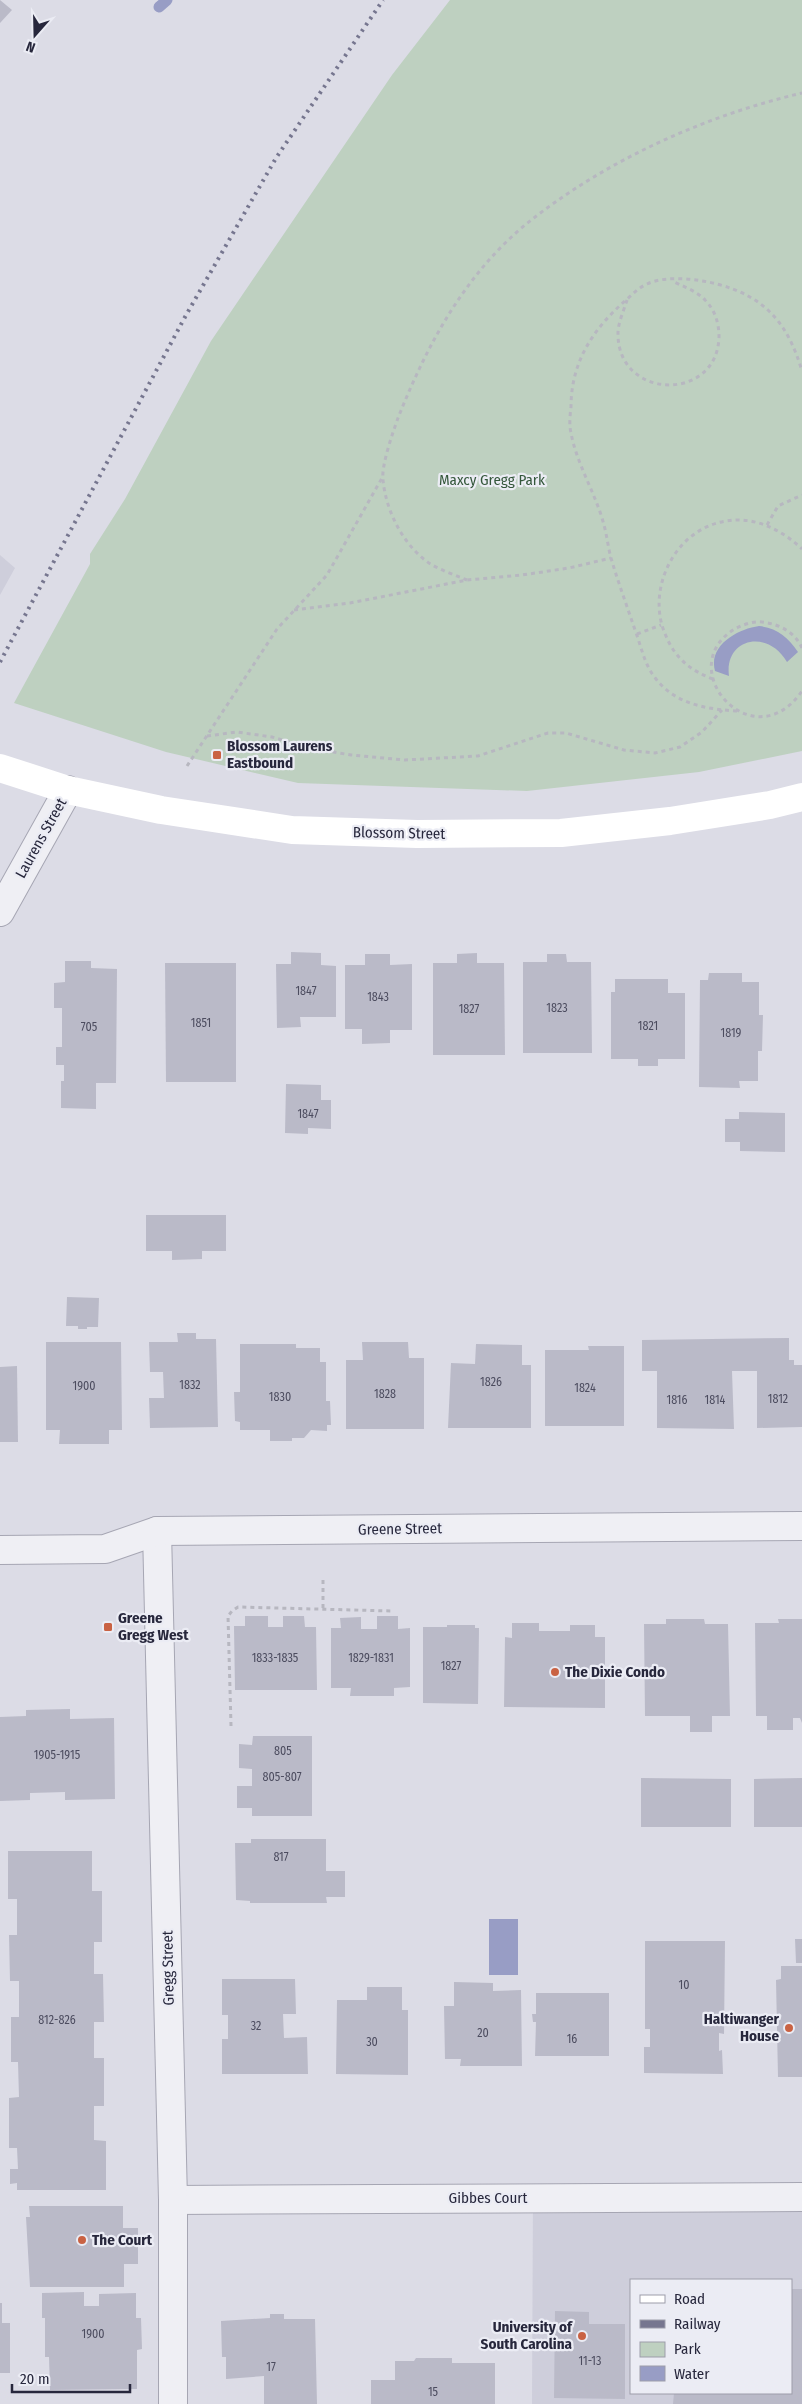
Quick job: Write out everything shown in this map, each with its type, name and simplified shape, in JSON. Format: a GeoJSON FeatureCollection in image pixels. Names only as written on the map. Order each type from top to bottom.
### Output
{"type":"FeatureCollection","features":[{"type":"Feature","properties":{"kind":"main road","name":"Blossom Street"},"geometry":{"type":"LineString","coordinates":[[0,768],[68,790],[161,810],[292,830],[429,834],[561,832],[688,818],[770,805],[802,797]]}},
{"type":"Feature","properties":{"kind":"street","name":"Laurens Street"},"geometry":{"type":"LineString","coordinates":[[0,912],[68,790]]}},
{"type":"Feature","properties":{"kind":"street","name":"Greene Street"},"geometry":{"type":"LineString","coordinates":[[0,1550],[105,1548],[156,1531],[802,1526]]}},
{"type":"Feature","properties":{"kind":"street","name":"Gregg Street"},"geometry":{"type":"LineString","coordinates":[[156,1531],[174,2200],[173,2404]]}},
{"type":"Feature","properties":{"kind":"street","name":"Gibbes Court"},"geometry":{"type":"LineString","coordinates":[[174,2200],[802,2197]]}},
{"type":"Feature","properties":{"kind":"path"},"geometry":{"type":"LineString","coordinates":[[187,766],[277,628],[327,575],[382,477],[391,438],[430,344],[455,303],[498,250],[526,225],[556,203],[587,182],[631,157],[716,118],[758,103],[802,93]]}},
{"type":"Feature","properties":{"kind":"path"},"geometry":{"type":"LineString","coordinates":[[627,300],[618,332],[620,348],[626,364],[638,376],[654,384],[670,386],[687,383],[702,374],[713,361],[719,345],[719,328],[714,312],[704,298],[671,280]]}},
{"type":"Feature","properties":{"kind":"path"},"geometry":{"type":"LineString","coordinates":[[737,711],[706,709],[670,692],[654,676],[642,654],[611,558],[604,524],[581,467],[570,432],[571,390],[579,359],[592,335],[611,313],[648,283],[671,280],[695,280],[717,284],[745,293],[767,308],[788,335],[796,349],[802,371]]}},
{"type":"Feature","properties":{"kind":"path"},"geometry":{"type":"LineString","coordinates":[[382,477],[386,500],[399,529],[419,555],[431,564],[467,580]]}},
{"type":"Feature","properties":{"kind":"path"},"geometry":{"type":"LineString","coordinates":[[767,525],[778,506],[802,495]]}},
{"type":"Feature","properties":{"kind":"path"},"geometry":{"type":"LineString","coordinates":[[713,679],[699,674],[682,661],[669,643],[660,625],[658,610],[661,581],[674,555],[683,544],[709,526],[726,521],[747,520],[767,525],[790,537],[802,549]]}},
{"type":"Feature","properties":{"kind":"path"},"geometry":{"type":"LineString","coordinates":[[294,610],[350,603],[467,580],[569,568],[611,558]]}},
{"type":"Feature","properties":{"kind":"path"},"geometry":{"type":"LineString","coordinates":[[802,648],[788,631],[774,624],[758,622],[741,625],[728,634],[718,646],[712,662],[713,679],[717,691],[725,703],[737,711],[751,716],[767,716],[782,712],[794,702],[802,691]]}},
{"type":"Feature","properties":{"kind":"path"},"geometry":{"type":"LineString","coordinates":[[637,634],[660,625]]}},
{"type":"Feature","properties":{"kind":"path"},"geometry":{"type":"LineString","coordinates":[[207,736],[237,732],[272,737],[310,748],[405,760],[478,756],[548,733],[566,733],[624,750],[655,753],[680,747],[702,732],[722,710]]}},
{"type":"Feature","properties":{"kind":"path"},"geometry":{"type":"LineString","coordinates":[[323,1576],[323,1608]]}},
{"type":"Feature","properties":{"kind":"path"},"geometry":{"type":"LineString","coordinates":[[231,1726],[228,1616],[232,1611],[238,1607],[392,1611]]}},
{"type":"Feature","properties":{"kind":"shaded area"},"geometry":{"type":"Polygon","coordinates":[[[0,555],[15,568],[0,595],[0,555]]]}},
{"type":"Feature","properties":{"kind":"shaded area","name":"University of South Carolina"},"geometry":{"type":"Polygon","coordinates":[[[533,2193],[802,2195],[802,2404],[532,2404],[533,2193]]]}},
{"type":"Feature","properties":{"kind":"green space","name":"Maxcy Gregg Park"},"geometry":{"type":"Polygon","coordinates":[[[450,0],[802,0],[802,751],[699,772],[527,791],[298,783],[166,752],[14,703],[90,564],[90,554],[125,499],[211,341],[392,75],[450,0]]]}},
{"type":"Feature","properties":{"kind":"water"},"geometry":{"type":"Polygon","coordinates":[[[759,626],[777,631],[798,652],[787,662],[779,651],[769,645],[749,642],[740,646],[733,653],[729,663],[729,676],[715,671],[714,662],[720,646],[734,635],[759,626]]]}},
{"type":"Feature","properties":{"kind":"water"},"geometry":{"type":"Polygon","coordinates":[[[489,1919],[518,1919],[518,1975],[489,1975],[489,1919]]]}},
{"type":"Feature","properties":{"kind":"building"},"geometry":{"type":"Polygon","coordinates":[[[0,0],[12,10],[0,23],[0,0]]]}},
{"type":"Feature","properties":{"kind":"building"},"geometry":{"type":"Polygon","coordinates":[[[291,952],[321,953],[321,965],[336,966],[336,1017],[300,1017],[301,1027],[277,1028],[276,964],[291,964],[291,952]]]}},
{"type":"Feature","properties":{"kind":"building"},"geometry":{"type":"Polygon","coordinates":[[[477,953],[477,963],[504,963],[505,1055],[433,1055],[433,963],[457,963],[457,954],[477,953]]]}},
{"type":"Feature","properties":{"kind":"building"},"geometry":{"type":"Polygon","coordinates":[[[365,954],[390,954],[390,965],[412,964],[412,1030],[390,1030],[390,1043],[362,1044],[362,1029],[345,1029],[345,965],[365,965],[365,954]]]}},
{"type":"Feature","properties":{"kind":"building"},"geometry":{"type":"Polygon","coordinates":[[[547,954],[566,954],[567,962],[591,962],[592,1053],[523,1053],[523,962],[547,962],[547,954]]]}},
{"type":"Feature","properties":{"kind":"building"},"geometry":{"type":"Polygon","coordinates":[[[65,961],[91,961],[91,968],[117,969],[116,1083],[96,1083],[96,1109],[61,1108],[61,1081],[64,1081],[64,1065],[56,1065],[56,1047],[62,1047],[62,1008],[54,1008],[54,983],[65,982],[65,961]]]}},
{"type":"Feature","properties":{"kind":"building"},"geometry":{"type":"Polygon","coordinates":[[[165,963],[236,963],[236,1082],[166,1082],[165,963]]]}},
{"type":"Feature","properties":{"kind":"building"},"geometry":{"type":"Polygon","coordinates":[[[709,973],[742,973],[742,982],[759,982],[759,1015],[763,1015],[762,1051],[758,1051],[758,1081],[739,1081],[740,1088],[699,1087],[700,980],[708,980],[709,973]]]}},
{"type":"Feature","properties":{"kind":"building"},"geometry":{"type":"Polygon","coordinates":[[[615,979],[668,979],[668,993],[685,993],[685,1059],[658,1059],[658,1066],[638,1066],[638,1059],[611,1059],[611,992],[615,992],[615,979]]]}},
{"type":"Feature","properties":{"kind":"building"},"geometry":{"type":"Polygon","coordinates":[[[286,1084],[321,1085],[321,1100],[331,1100],[331,1129],[308,1128],[308,1134],[285,1133],[286,1084]]]}},
{"type":"Feature","properties":{"kind":"building"},"geometry":{"type":"Polygon","coordinates":[[[739,1112],[785,1113],[785,1152],[740,1151],[740,1142],[725,1142],[725,1119],[739,1119],[739,1112]]]}},
{"type":"Feature","properties":{"kind":"building"},"geometry":{"type":"Polygon","coordinates":[[[146,1215],[226,1215],[226,1251],[202,1251],[202,1259],[172,1260],[172,1251],[146,1251],[146,1215]]]}},
{"type":"Feature","properties":{"kind":"building"},"geometry":{"type":"Polygon","coordinates":[[[67,1297],[99,1298],[98,1327],[78,1329],[78,1326],[66,1326],[67,1297]]]}},
{"type":"Feature","properties":{"kind":"building"},"geometry":{"type":"Polygon","coordinates":[[[177,1333],[196,1333],[196,1339],[216,1339],[218,1427],[150,1428],[149,1398],[164,1398],[163,1372],[150,1372],[149,1342],[178,1342],[177,1333]]]}},
{"type":"Feature","properties":{"kind":"building"},"geometry":{"type":"Polygon","coordinates":[[[789,1338],[789,1360],[794,1360],[794,1365],[802,1365],[802,1427],[757,1428],[757,1371],[732,1371],[734,1429],[657,1428],[657,1371],[642,1371],[642,1340],[789,1338]]]}},
{"type":"Feature","properties":{"kind":"building"},"geometry":{"type":"Polygon","coordinates":[[[46,1342],[121,1342],[122,1430],[109,1430],[109,1444],[59,1444],[60,1430],[46,1430],[46,1342]]]}},
{"type":"Feature","properties":{"kind":"building"},"geometry":{"type":"Polygon","coordinates":[[[362,1342],[408,1342],[409,1358],[424,1358],[424,1429],[346,1429],[346,1360],[363,1360],[362,1342]]]}},
{"type":"Feature","properties":{"kind":"building"},"geometry":{"type":"Polygon","coordinates":[[[240,1344],[296,1344],[296,1348],[320,1348],[320,1362],[326,1362],[326,1401],[330,1401],[331,1425],[327,1425],[327,1431],[311,1430],[304,1438],[292,1438],[292,1441],[270,1441],[270,1430],[240,1430],[240,1422],[235,1421],[234,1392],[240,1392],[240,1344]]]}},
{"type":"Feature","properties":{"kind":"building"},"geometry":{"type":"Polygon","coordinates":[[[476,1344],[522,1345],[522,1365],[531,1365],[531,1428],[448,1428],[451,1363],[475,1364],[476,1344]]]}},
{"type":"Feature","properties":{"kind":"building"},"geometry":{"type":"Polygon","coordinates":[[[588,1346],[624,1346],[624,1426],[545,1426],[545,1350],[589,1350],[588,1346]]]}},
{"type":"Feature","properties":{"kind":"building"},"geometry":{"type":"Polygon","coordinates":[[[17,1366],[18,1442],[0,1442],[0,1367],[17,1366]]]}},
{"type":"Feature","properties":{"kind":"building"},"geometry":{"type":"Polygon","coordinates":[[[245,1616],[268,1616],[268,1627],[283,1627],[283,1616],[304,1616],[305,1627],[316,1627],[317,1690],[235,1690],[234,1626],[245,1626],[245,1616]]]}},
{"type":"Feature","properties":{"kind":"building"},"geometry":{"type":"Polygon","coordinates":[[[377,1616],[398,1616],[398,1629],[410,1628],[410,1687],[394,1688],[394,1696],[350,1696],[351,1688],[331,1688],[331,1628],[341,1628],[340,1618],[361,1617],[361,1629],[377,1629],[377,1616]]]}},
{"type":"Feature","properties":{"kind":"building"},"geometry":{"type":"Polygon","coordinates":[[[666,1619],[704,1619],[705,1624],[728,1624],[730,1716],[712,1716],[712,1732],[690,1732],[690,1716],[645,1716],[644,1624],[666,1624],[666,1619]]]}},
{"type":"Feature","properties":{"kind":"building"},"geometry":{"type":"Polygon","coordinates":[[[778,1619],[802,1619],[802,1723],[800,1718],[793,1718],[793,1730],[767,1730],[767,1716],[756,1716],[755,1623],[779,1623],[778,1619]]]}},
{"type":"Feature","properties":{"kind":"building","name":"The Dixie Condo"},"geometry":{"type":"Polygon","coordinates":[[[512,1623],[539,1623],[539,1631],[570,1631],[570,1625],[595,1625],[595,1637],[605,1637],[605,1708],[504,1707],[505,1637],[512,1638],[512,1623]]]}},
{"type":"Feature","properties":{"kind":"building"},"geometry":{"type":"Polygon","coordinates":[[[447,1625],[475,1625],[475,1628],[479,1628],[478,1704],[423,1703],[423,1627],[447,1627],[447,1625]]]}},
{"type":"Feature","properties":{"kind":"building"},"geometry":{"type":"Polygon","coordinates":[[[70,1709],[70,1719],[114,1718],[115,1799],[65,1800],[65,1792],[30,1793],[30,1800],[0,1801],[0,1717],[26,1716],[26,1710],[70,1709]]]}},
{"type":"Feature","properties":{"kind":"building"},"geometry":{"type":"Polygon","coordinates":[[[253,1736],[312,1736],[312,1816],[252,1816],[252,1808],[237,1808],[237,1786],[252,1786],[252,1769],[239,1768],[239,1744],[252,1745],[253,1736]]]}},
{"type":"Feature","properties":{"kind":"building"},"geometry":{"type":"Polygon","coordinates":[[[641,1778],[731,1779],[731,1827],[641,1827],[641,1778]]]}},
{"type":"Feature","properties":{"kind":"building"},"geometry":{"type":"Polygon","coordinates":[[[802,1778],[802,1827],[754,1827],[754,1779],[802,1778]]]}},
{"type":"Feature","properties":{"kind":"building"},"geometry":{"type":"Polygon","coordinates":[[[251,1839],[326,1839],[326,1871],[345,1871],[345,1897],[326,1897],[327,1903],[250,1903],[250,1901],[236,1900],[235,1843],[251,1843],[251,1839]]]}},
{"type":"Feature","properties":{"kind":"building"},"geometry":{"type":"Polygon","coordinates":[[[8,1851],[92,1851],[92,1891],[102,1891],[102,1942],[94,1942],[94,1974],[103,1974],[104,2022],[94,2022],[94,2058],[104,2058],[104,2106],[94,2106],[94,2140],[106,2141],[106,2190],[17,2190],[17,2183],[10,2184],[10,2169],[18,2169],[17,2148],[9,2148],[9,2098],[19,2097],[18,2062],[11,2062],[11,2017],[19,2017],[19,1981],[10,1981],[9,1935],[17,1935],[17,1899],[8,1899],[8,1851]]]}},
{"type":"Feature","properties":{"kind":"building"},"geometry":{"type":"Polygon","coordinates":[[[795,1939],[802,1939],[802,1963],[796,1963],[795,1939]]]}},
{"type":"Feature","properties":{"kind":"building"},"geometry":{"type":"Polygon","coordinates":[[[645,1941],[725,1941],[724,2034],[719,2033],[719,2051],[722,2050],[723,2074],[644,2073],[644,2047],[650,2047],[650,2029],[645,2029],[645,1941]]]}},
{"type":"Feature","properties":{"kind":"building","name":"Haltiwanger House"},"geometry":{"type":"Polygon","coordinates":[[[781,1966],[802,1966],[802,2077],[778,2077],[776,1980],[781,1979],[781,1966]]]}},
{"type":"Feature","properties":{"kind":"building"},"geometry":{"type":"Polygon","coordinates":[[[222,1979],[295,1979],[296,2014],[283,2014],[284,2038],[307,2037],[308,2074],[222,2074],[222,2039],[228,2039],[228,2015],[222,2015],[222,1979]]]}},
{"type":"Feature","properties":{"kind":"building"},"geometry":{"type":"Polygon","coordinates":[[[454,1982],[493,1983],[493,1991],[521,1990],[522,2066],[460,2066],[461,2059],[445,2059],[444,2006],[454,2006],[454,1982]]]}},
{"type":"Feature","properties":{"kind":"building"},"geometry":{"type":"Polygon","coordinates":[[[367,1987],[402,1987],[402,2010],[408,2010],[408,2075],[336,2074],[337,2000],[367,2000],[367,1987]]]}},
{"type":"Feature","properties":{"kind":"building"},"geometry":{"type":"Polygon","coordinates":[[[536,1993],[609,1993],[609,2056],[535,2056],[536,2022],[533,2022],[532,2014],[536,2014],[536,1993]]]}},
{"type":"Feature","properties":{"kind":"building","name":"The Court"},"geometry":{"type":"Polygon","coordinates":[[[29,2206],[123,2206],[123,2228],[138,2228],[138,2264],[124,2264],[124,2287],[30,2287],[26,2217],[30,2217],[29,2206]]]}},
{"type":"Feature","properties":{"kind":"building"},"geometry":{"type":"Polygon","coordinates":[[[792,2289],[802,2289],[802,2404],[673,2404],[674,2394],[792,2394],[792,2289]]]}},
{"type":"Feature","properties":{"kind":"building"},"geometry":{"type":"Polygon","coordinates":[[[84,2292],[84,2306],[99,2306],[99,2294],[136,2293],[136,2318],[141,2318],[142,2349],[137,2350],[137,2389],[50,2390],[49,2357],[45,2357],[45,2318],[42,2318],[42,2293],[84,2292]]]}},
{"type":"Feature","properties":{"kind":"building"},"geometry":{"type":"Polygon","coordinates":[[[0,2303],[2,2303],[2,2323],[10,2323],[10,2373],[0,2373],[0,2303]]]}},
{"type":"Feature","properties":{"kind":"building"},"geometry":{"type":"Polygon","coordinates":[[[555,2311],[589,2312],[589,2324],[625,2324],[625,2399],[554,2398],[555,2311]]]}},
{"type":"Feature","properties":{"kind":"building"},"geometry":{"type":"Polygon","coordinates":[[[270,2314],[284,2314],[284,2319],[315,2319],[317,2404],[264,2404],[264,2376],[226,2379],[226,2357],[222,2357],[221,2321],[270,2318],[270,2314]]]}},
{"type":"Feature","properties":{"kind":"building"},"geometry":{"type":"Polygon","coordinates":[[[416,2358],[452,2358],[452,2363],[495,2363],[495,2404],[371,2404],[371,2380],[395,2380],[395,2361],[414,2361],[416,2358]]]}},
{"type":"Feature","properties":{"kind":"waterway"},"geometry":{"type":"LineString","coordinates":[[159,7],[167,0]]}},
{"type":"Feature","properties":{"kind":"railway"},"geometry":{"type":"LineString","coordinates":[[0,662],[185,317],[276,158],[383,0]]}},
{"type":"Feature","properties":{"kind":"place","name":"Blossom Laurens Eastbound"},"geometry":{"type":"Point","coordinates":[217,755]}},
{"type":"Feature","properties":{"kind":"place","name":"Greene Gregg West"},"geometry":{"type":"Point","coordinates":[108,1627]}},
{"type":"Feature","properties":{"kind":"place","name":"The Dixie Condo"},"geometry":{"type":"Point","coordinates":[555,1672]}},
{"type":"Feature","properties":{"kind":"place","name":"Haltiwanger House"},"geometry":{"type":"Point","coordinates":[789,2028]}},
{"type":"Feature","properties":{"kind":"place","name":"The Court"},"geometry":{"type":"Point","coordinates":[82,2240]}},
{"type":"Feature","properties":{"kind":"place","name":"University of South Carolina"},"geometry":{"type":"Point","coordinates":[582,2336]}}]}
